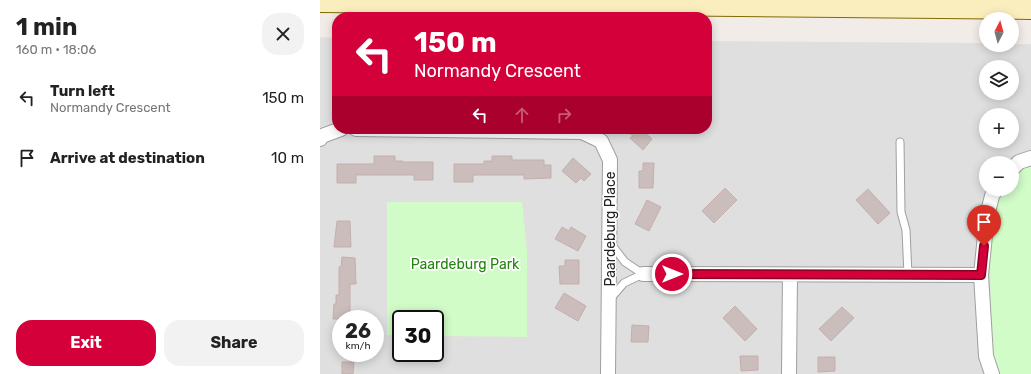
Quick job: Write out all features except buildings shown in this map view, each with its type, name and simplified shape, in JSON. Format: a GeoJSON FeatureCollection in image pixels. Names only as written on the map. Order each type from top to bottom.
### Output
{"type":"FeatureCollection","features":[{"type":"Feature","properties":{"kind":"main road"},"geometry":{"type":"LineString","coordinates":[[320,2],[808,3],[1031,9]]}},
{"type":"Feature","properties":{"kind":"street"},"geometry":{"type":"LineString","coordinates":[[320,139],[322,136],[332,132]]}},
{"type":"Feature","properties":{"kind":"street","name":"Paardeburg Place"},"geometry":{"type":"LineString","coordinates":[[586,134],[601,141],[610,160],[608,374]]}},
{"type":"Feature","properties":{"kind":"street"},"geometry":{"type":"LineString","coordinates":[[1019,162],[1031,158]]}},
{"type":"Feature","properties":{"kind":"street"},"geometry":{"type":"LineString","coordinates":[[992,196],[987,216],[981,275],[986,356],[992,374]]}},
{"type":"Feature","properties":{"kind":"street"},"geometry":{"type":"LineString","coordinates":[[643,274],[981,275]]}},
{"type":"Feature","properties":{"kind":"street"},"geometry":{"type":"LineString","coordinates":[[789,374],[790,275]]}},
{"type":"Feature","properties":{"kind":"lane"},"geometry":{"type":"LineString","coordinates":[[900,142],[901,212],[906,230],[908,275]]}},
{"type":"Feature","properties":{"kind":"lane"},"geometry":{"type":"LineString","coordinates":[[610,243],[625,262],[643,274]]}},
{"type":"Feature","properties":{"kind":"lane"},"geometry":{"type":"LineString","coordinates":[[609,300],[624,283],[643,274]]}},
{"type":"Feature","properties":{"kind":"shaded area"},"geometry":{"type":"Polygon","coordinates":[[[320,37],[332,38],[332,134],[712,134],[712,41],[979,43],[979,52],[1019,52],[1019,44],[1031,44],[1031,374],[320,374],[320,37]]]}},
{"type":"Feature","properties":{"kind":"green space"},"geometry":{"type":"Polygon","coordinates":[[[1031,162],[1031,374],[997,374],[991,357],[990,256],[995,199],[996,196],[1019,196],[1019,168],[1031,162]]]}},
{"type":"Feature","properties":{"kind":"green space","name":"Paardeburg Park"},"geometry":{"type":"Polygon","coordinates":[[[387,202],[522,202],[527,251],[527,337],[444,336],[444,310],[392,310],[392,335],[387,335],[387,202]]]}},
{"type":"Feature","properties":{"kind":"route"},"geometry":{"type":"LineString","coordinates":[[672,274],[981,275],[984,246]]}}]}
